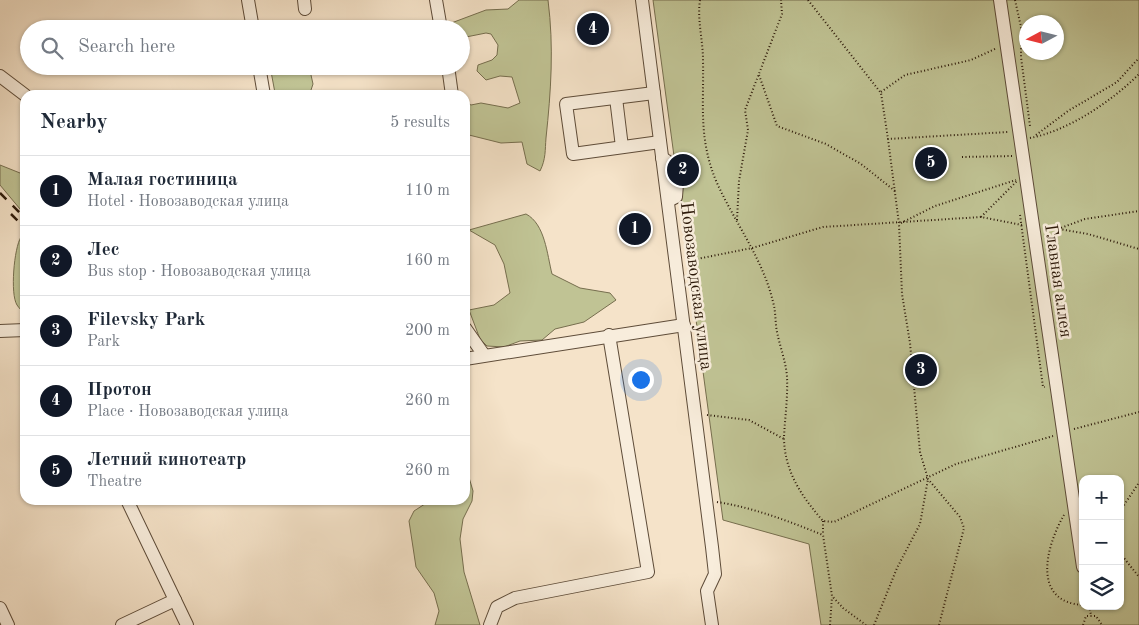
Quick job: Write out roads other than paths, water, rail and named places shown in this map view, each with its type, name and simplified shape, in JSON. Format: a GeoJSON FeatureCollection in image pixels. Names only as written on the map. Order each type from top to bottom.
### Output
{"type":"FeatureCollection","features":[{"type":"Feature","properties":{"kind":"street"},"geometry":{"type":"LineString","coordinates":[[248,0],[251,20]]}},
{"type":"Feature","properties":{"kind":"street"},"geometry":{"type":"LineString","coordinates":[[436,0],[439,20]]}},
{"type":"Feature","properties":{"kind":"street","name":"Новозаводская улица"},"geometry":{"type":"LineString","coordinates":[[642,0],[712,547],[715,574],[707,591],[712,625]]}},
{"type":"Feature","properties":{"kind":"street","name":"Главная аллея"},"geometry":{"type":"LineString","coordinates":[[1000,0],[1024,136],[1022,155],[1083,565]]}},
{"type":"Feature","properties":{"kind":"street"},"geometry":{"type":"LineString","coordinates":[[261,75],[263,90]]}},
{"type":"Feature","properties":{"kind":"street"},"geometry":{"type":"LineString","coordinates":[[449,75],[451,90]]}},
{"type":"Feature","properties":{"kind":"street"},"geometry":{"type":"LineString","coordinates":[[0,76],[20,91]]}},
{"type":"Feature","properties":{"kind":"street"},"geometry":{"type":"LineString","coordinates":[[654,93],[566,104],[573,154],[660,142]]}},
{"type":"Feature","properties":{"kind":"street"},"geometry":{"type":"LineString","coordinates":[[616,98],[622,147]]}},
{"type":"Feature","properties":{"kind":"street"},"geometry":{"type":"LineString","coordinates":[[470,358],[609,335],[684,325]]}},
{"type":"Feature","properties":{"kind":"street"},"geometry":{"type":"LineString","coordinates":[[0,331],[20,330]]}},
{"type":"Feature","properties":{"kind":"street"},"geometry":{"type":"LineString","coordinates":[[470,335],[484,355]]}},
{"type":"Feature","properties":{"kind":"street"},"geometry":{"type":"LineString","coordinates":[[490,625],[497,607],[515,598],[648,572],[609,335]]}},
{"type":"Feature","properties":{"kind":"street"},"geometry":{"type":"LineString","coordinates":[[129,505],[187,625]]}},
{"type":"Feature","properties":{"kind":"street"},"geometry":{"type":"LineString","coordinates":[[122,625],[175,600]]}},
{"type":"Feature","properties":{"kind":"street"},"geometry":{"type":"LineString","coordinates":[[0,608],[8,625]]}},
{"type":"Feature","properties":{"kind":"railway"},"geometry":{"type":"LineString","coordinates":[[0,193],[20,213]]}},
{"type":"Feature","properties":{"kind":"railway"},"geometry":{"type":"LineString","coordinates":[[11,214],[20,223]]}},
{"type":"Feature","properties":{"kind":"place","name":"Протон"},"geometry":{"type":"Point","coordinates":[593,29]}},
{"type":"Feature","properties":{"kind":"place","name":"Летний кинотеатр"},"geometry":{"type":"Point","coordinates":[931,163]}},
{"type":"Feature","properties":{"kind":"place","name":"Лес"},"geometry":{"type":"Point","coordinates":[683,170]}},
{"type":"Feature","properties":{"kind":"place","name":"Малая гостиница"},"geometry":{"type":"Point","coordinates":[635,229]}},
{"type":"Feature","properties":{"kind":"place","name":"Filevsky Park"},"geometry":{"type":"Point","coordinates":[921,370]}}]}
